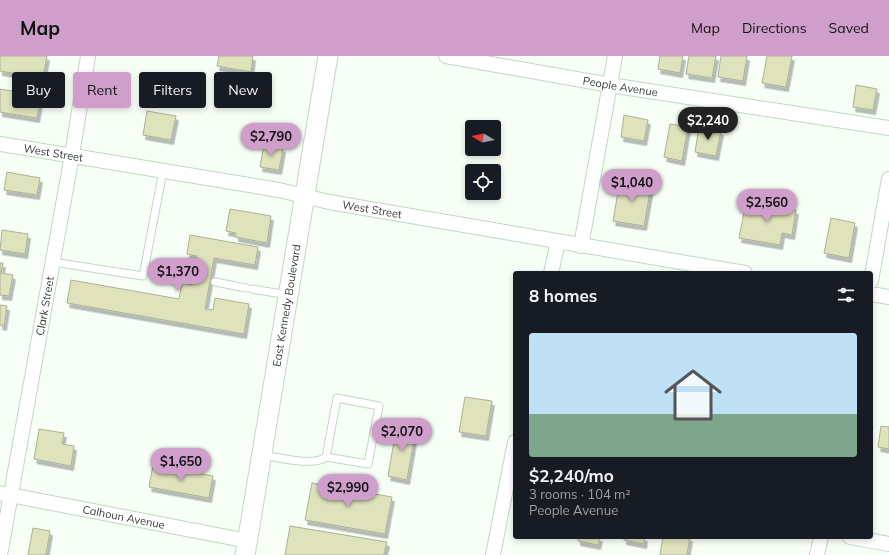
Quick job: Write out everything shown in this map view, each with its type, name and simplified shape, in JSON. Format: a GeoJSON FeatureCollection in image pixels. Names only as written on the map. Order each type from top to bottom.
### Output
{"type":"FeatureCollection","features":[{"type":"Feature","properties":{"kind":"main road","name":"East Kennedy Boulevard"},"geometry":{"type":"LineString","coordinates":[[246,548],[328,56]]}},
{"type":"Feature","properties":{"kind":"street","name":"Clark Street"},"geometry":{"type":"LineString","coordinates":[[0,555],[6,494],[53,262],[88,56]]}},
{"type":"Feature","properties":{"kind":"street","name":"People Avenue"},"geometry":{"type":"LineString","coordinates":[[446,56],[610,85],[889,128]]}},
{"type":"Feature","properties":{"kind":"street"},"geometry":{"type":"LineString","coordinates":[[581,246],[615,56]]}},
{"type":"Feature","properties":{"kind":"street","name":"West Street"},"geometry":{"type":"LineString","coordinates":[[0,144],[279,190],[329,202],[733,271]]}},
{"type":"Feature","properties":{"kind":"street"},"geometry":{"type":"LineString","coordinates":[[873,271],[889,179]]}},
{"type":"Feature","properties":{"kind":"street"},"geometry":{"type":"LineString","coordinates":[[551,271],[558,242]]}},
{"type":"Feature","properties":{"kind":"street"},"geometry":{"type":"LineString","coordinates":[[873,294],[889,296]]}},
{"type":"Feature","properties":{"kind":"street"},"geometry":{"type":"LineString","coordinates":[[493,555],[513,457]]}},
{"type":"Feature","properties":{"kind":"street","name":"Calhoun Avenue"},"geometry":{"type":"LineString","coordinates":[[6,494],[246,548]]}},
{"type":"Feature","properties":{"kind":"street"},"geometry":{"type":"LineString","coordinates":[[817,555],[821,539]]}},
{"type":"Feature","properties":{"kind":"street"},"geometry":{"type":"LineString","coordinates":[[861,539],[889,544]]}},
{"type":"Feature","properties":{"kind":"lane"},"geometry":{"type":"LineString","coordinates":[[53,262],[143,276],[163,171]]}},
{"type":"Feature","properties":{"kind":"lane"},"geometry":{"type":"LineString","coordinates":[[215,282],[288,295]]}},
{"type":"Feature","properties":{"kind":"lane"},"geometry":{"type":"LineString","coordinates":[[262,455],[312,462],[322,461],[326,457],[337,398],[379,406],[368,464],[326,457]]}},
{"type":"Feature","properties":{"kind":"building"},"geometry":{"type":"Polygon","coordinates":[[[0,56],[47,56],[44,72],[12,73],[0,71],[0,56]]]}},
{"type":"Feature","properties":{"kind":"building"},"geometry":{"type":"Polygon","coordinates":[[[219,56],[253,56],[251,72],[217,66],[219,56]]]}},
{"type":"Feature","properties":{"kind":"building"},"geometry":{"type":"Polygon","coordinates":[[[660,56],[683,56],[680,73],[658,69],[660,56]]]}},
{"type":"Feature","properties":{"kind":"building"},"geometry":{"type":"Polygon","coordinates":[[[689,56],[716,56],[712,78],[686,74],[689,56]]]}},
{"type":"Feature","properties":{"kind":"building"},"geometry":{"type":"Polygon","coordinates":[[[721,56],[747,56],[743,81],[718,77],[721,56]]]}},
{"type":"Feature","properties":{"kind":"building"},"geometry":{"type":"Polygon","coordinates":[[[767,56],[792,56],[786,87],[762,83],[767,56]]]}},
{"type":"Feature","properties":{"kind":"building"},"geometry":{"type":"Polygon","coordinates":[[[856,85],[877,89],[873,110],[853,107],[856,85]]]}},
{"type":"Feature","properties":{"kind":"building"},"geometry":{"type":"Polygon","coordinates":[[[0,89],[12,91],[12,108],[39,108],[37,118],[0,112],[0,89]]]}},
{"type":"Feature","properties":{"kind":"building"},"geometry":{"type":"Polygon","coordinates":[[[147,111],[176,116],[171,140],[143,135],[147,111]]]}},
{"type":"Feature","properties":{"kind":"building"},"geometry":{"type":"Polygon","coordinates":[[[624,115],[648,120],[644,141],[621,137],[624,115]]]}},
{"type":"Feature","properties":{"kind":"building"},"geometry":{"type":"Polygon","coordinates":[[[670,124],[688,127],[682,161],[664,157],[670,124]]]}},
{"type":"Feature","properties":{"kind":"building"},"geometry":{"type":"Polygon","coordinates":[[[699,127],[721,131],[716,156],[695,152],[699,127]]]}},
{"type":"Feature","properties":{"kind":"building"},"geometry":{"type":"Polygon","coordinates":[[[264,144],[283,148],[279,170],[260,167],[264,144]]]}},
{"type":"Feature","properties":{"kind":"building"},"geometry":{"type":"Polygon","coordinates":[[[7,172],[40,178],[37,195],[4,190],[7,172]]]}},
{"type":"Feature","properties":{"kind":"building"},"geometry":{"type":"Polygon","coordinates":[[[620,180],[651,186],[644,226],[613,221],[620,180]]]}},
{"type":"Feature","properties":{"kind":"building"},"geometry":{"type":"Polygon","coordinates":[[[746,202],[796,210],[792,235],[782,233],[780,245],[739,238],[746,202]]]}},
{"type":"Feature","properties":{"kind":"building"},"geometry":{"type":"Polygon","coordinates":[[[230,209],[271,216],[267,243],[236,237],[236,233],[226,231],[230,209]]]}},
{"type":"Feature","properties":{"kind":"building"},"geometry":{"type":"Polygon","coordinates":[[[831,218],[855,223],[849,258],[824,253],[831,218]]]}},
{"type":"Feature","properties":{"kind":"building"},"geometry":{"type":"Polygon","coordinates":[[[2,230],[28,234],[25,254],[0,250],[2,230]]]}},
{"type":"Feature","properties":{"kind":"building"},"geometry":{"type":"Polygon","coordinates":[[[190,235],[258,247],[255,265],[214,258],[205,309],[213,310],[215,298],[249,304],[244,334],[67,303],[71,280],[179,299],[182,283],[192,285],[197,256],[187,254],[190,235]]]}},
{"type":"Feature","properties":{"kind":"building"},"geometry":{"type":"Polygon","coordinates":[[[0,263],[3,263],[1,273],[13,275],[9,296],[0,295],[0,263]]]}},
{"type":"Feature","properties":{"kind":"building"},"geometry":{"type":"Polygon","coordinates":[[[0,305],[7,306],[4,326],[0,325],[0,305]]]}},
{"type":"Feature","properties":{"kind":"building"},"geometry":{"type":"Polygon","coordinates":[[[465,397],[492,401],[486,436],[459,432],[465,397]]]}},
{"type":"Feature","properties":{"kind":"building"},"geometry":{"type":"Polygon","coordinates":[[[397,424],[416,428],[407,480],[388,476],[397,424]]]}},
{"type":"Feature","properties":{"kind":"building"},"geometry":{"type":"Polygon","coordinates":[[[881,426],[889,427],[889,449],[878,447],[881,426]]]}},
{"type":"Feature","properties":{"kind":"building"},"geometry":{"type":"Polygon","coordinates":[[[39,429],[64,433],[62,444],[74,446],[71,466],[34,459],[39,429]]]}},
{"type":"Feature","properties":{"kind":"building"},"geometry":{"type":"Polygon","coordinates":[[[153,465],[213,476],[209,498],[149,487],[153,465]]]}},
{"type":"Feature","properties":{"kind":"building"},"geometry":{"type":"Polygon","coordinates":[[[312,483],[392,497],[385,534],[305,520],[312,483]]]}},
{"type":"Feature","properties":{"kind":"building"},"geometry":{"type":"Polygon","coordinates":[[[290,526],[387,542],[384,555],[285,555],[290,526]]]}},
{"type":"Feature","properties":{"kind":"building"},"geometry":{"type":"Polygon","coordinates":[[[33,528],[50,531],[46,555],[28,555],[33,528]]]}},
{"type":"Feature","properties":{"kind":"building"},"geometry":{"type":"Polygon","coordinates":[[[578,539],[600,539],[598,545],[578,541],[578,539]]]}},
{"type":"Feature","properties":{"kind":"building"},"geometry":{"type":"Polygon","coordinates":[[[624,539],[645,539],[644,544],[624,539]]]}},
{"type":"Feature","properties":{"kind":"building"},"geometry":{"type":"Polygon","coordinates":[[[663,539],[690,539],[687,555],[660,555],[663,539]]]}}]}
